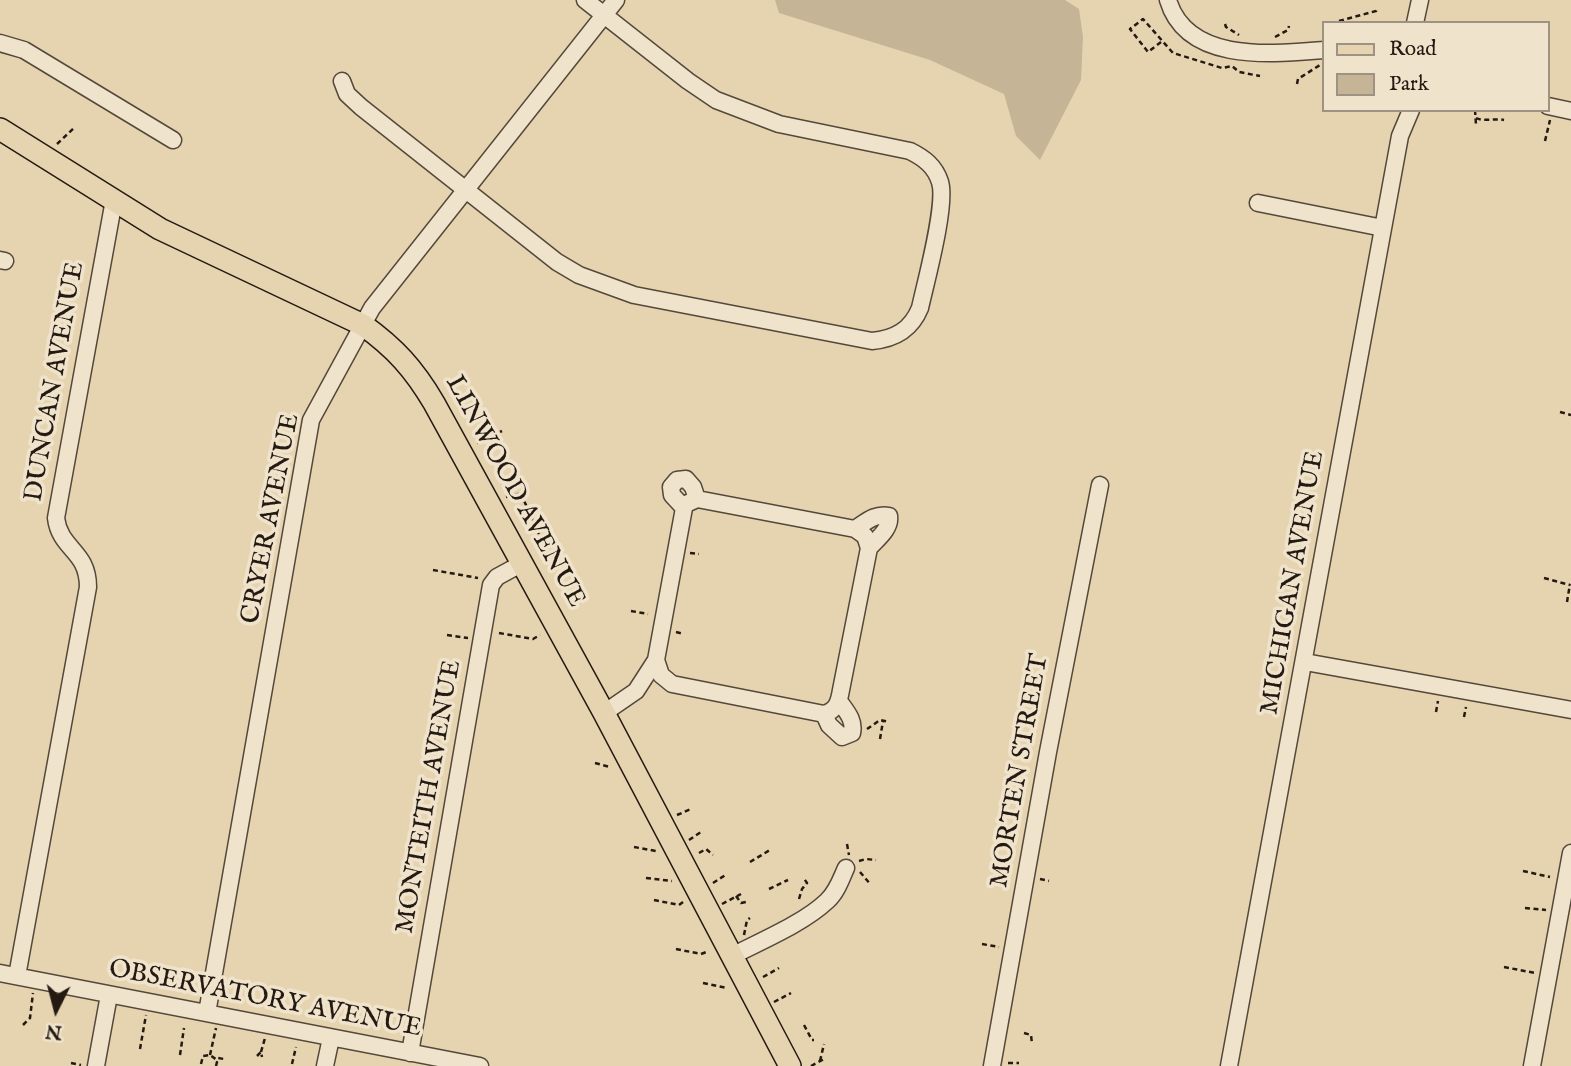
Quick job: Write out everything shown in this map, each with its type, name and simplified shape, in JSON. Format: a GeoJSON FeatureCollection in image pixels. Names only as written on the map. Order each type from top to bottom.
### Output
{"type":"FeatureCollection","features":[{"type":"Feature","properties":{"kind":"main road","name":"LINWOOD AVENUE"},"geometry":{"type":"LineString","coordinates":[[0,129],[160,229],[363,325],[391,345],[422,382],[736,948],[790,1066]]}},
{"type":"Feature","properties":{"kind":"street"},"geometry":{"type":"LineString","coordinates":[[342,81],[347,93],[361,107],[557,262],[579,275],[634,295],[872,341],[892,338],[905,331],[920,308],[942,200],[936,173],[923,157],[910,151],[779,124],[716,100],[688,82],[585,0]]}},
{"type":"Feature","properties":{"kind":"street","name":"CRYER AVENUE"},"geometry":{"type":"LineString","coordinates":[[212,1015],[312,420],[372,309],[616,0]]}},
{"type":"Feature","properties":{"kind":"street"},"geometry":{"type":"LineString","coordinates":[[1168,0],[1176,18],[1185,29],[1207,43],[1259,54],[1322,50]]}},
{"type":"Feature","properties":{"kind":"street"},"geometry":{"type":"LineString","coordinates":[[1415,21],[1420,0]]}},
{"type":"Feature","properties":{"kind":"street"},"geometry":{"type":"LineString","coordinates":[[0,44],[24,50],[173,140]]}},
{"type":"Feature","properties":{"kind":"street"},"geometry":{"type":"LineString","coordinates":[[1550,107],[1571,111]]}},
{"type":"Feature","properties":{"kind":"street","name":"MICHIGAN AVENUE"},"geometry":{"type":"LineString","coordinates":[[1229,1066],[1400,136],[1410,112]]}},
{"type":"Feature","properties":{"kind":"street","name":"DUNCAN AVENUE"},"geometry":{"type":"LineString","coordinates":[[18,976],[88,587],[85,564],[62,537],[56,518],[114,200]]}},
{"type":"Feature","properties":{"kind":"street"},"geometry":{"type":"LineString","coordinates":[[1258,203],[1383,228]]}},
{"type":"Feature","properties":{"kind":"street","name":"MORTEN STREET"},"geometry":{"type":"LineString","coordinates":[[998,1064],[1048,752],[1100,485]]}},
{"type":"Feature","properties":{"kind":"street"},"geometry":{"type":"LineString","coordinates":[[604,713],[636,691],[656,660],[691,503],[855,529],[865,536],[869,548],[839,701],[832,711],[824,713],[672,684],[636,691]]}},
{"type":"Feature","properties":{"kind":"street"},"geometry":{"type":"LineString","coordinates":[[855,529],[882,514],[889,516],[887,528],[869,548]]}},
{"type":"Feature","properties":{"kind":"street","name":"MONTEITH AVENUE"},"geometry":{"type":"LineString","coordinates":[[410,1053],[489,636],[491,585],[497,577],[521,564]]}},
{"type":"Feature","properties":{"kind":"street"},"geometry":{"type":"LineString","coordinates":[[656,660],[660,675],[672,684]]}},
{"type":"Feature","properties":{"kind":"street"},"geometry":{"type":"LineString","coordinates":[[1305,662],[1571,710]]}},
{"type":"Feature","properties":{"kind":"street"},"geometry":{"type":"LineString","coordinates":[[824,713],[836,733],[842,737],[852,733],[850,716],[839,701]]}},
{"type":"Feature","properties":{"kind":"street"},"geometry":{"type":"LineString","coordinates":[[1532,1066],[1571,853]]}},
{"type":"Feature","properties":{"kind":"street"},"geometry":{"type":"LineString","coordinates":[[736,948],[806,917],[829,900],[851,865]]}},
{"type":"Feature","properties":{"kind":"street","name":"OBSERVATORY AVENUE"},"geometry":{"type":"LineString","coordinates":[[0,973],[480,1066]]}},
{"type":"Feature","properties":{"kind":"street"},"geometry":{"type":"LineString","coordinates":[[96,1066],[109,995]]}},
{"type":"Feature","properties":{"kind":"street"},"geometry":{"type":"LineString","coordinates":[[326,1066],[331,1038]]}},
{"type":"Feature","properties":{"kind":"path"},"geometry":{"type":"LineString","coordinates":[[1339,21],[1377,8]]}},
{"type":"Feature","properties":{"kind":"path"},"geometry":{"type":"LineString","coordinates":[[1161,42],[1148,52],[1130,29],[1143,19],[1173,53],[1222,68],[1232,66],[1239,72],[1260,76]]}},
{"type":"Feature","properties":{"kind":"path"},"geometry":{"type":"LineString","coordinates":[[1297,84],[1298,79],[1322,63]]}},
{"type":"Feature","properties":{"kind":"path"},"geometry":{"type":"LineString","coordinates":[[1475,112],[1476,125]]}},
{"type":"Feature","properties":{"kind":"path"},"geometry":{"type":"LineString","coordinates":[[1545,141],[1549,112]]}},
{"type":"Feature","properties":{"kind":"path"},"geometry":{"type":"LineString","coordinates":[[1476,118],[1504,120]]}},
{"type":"Feature","properties":{"kind":"path"},"geometry":{"type":"LineString","coordinates":[[48,159],[57,144],[75,127]]}},
{"type":"Feature","properties":{"kind":"path"},"geometry":{"type":"LineString","coordinates":[[1560,412],[1571,415]]}},
{"type":"Feature","properties":{"kind":"path"},"geometry":{"type":"LineString","coordinates":[[474,444],[502,431]]}},
{"type":"Feature","properties":{"kind":"path"},"geometry":{"type":"LineString","coordinates":[[503,498],[528,491]]}},
{"type":"Feature","properties":{"kind":"path"},"geometry":{"type":"LineString","coordinates":[[521,494],[539,534]]}},
{"type":"Feature","properties":{"kind":"path"},"geometry":{"type":"LineString","coordinates":[[433,570],[478,578]]}},
{"type":"Feature","properties":{"kind":"path"},"geometry":{"type":"LineString","coordinates":[[1544,578],[1570,584],[1567,599],[1561,596]]}},
{"type":"Feature","properties":{"kind":"path"},"geometry":{"type":"LineString","coordinates":[[631,611],[653,615]]}},
{"type":"Feature","properties":{"kind":"path"},"geometry":{"type":"LineString","coordinates":[[673,631],[684,634]]}},
{"type":"Feature","properties":{"kind":"path"},"geometry":{"type":"LineString","coordinates":[[447,635],[533,639],[540,635]]}},
{"type":"Feature","properties":{"kind":"path"},"geometry":{"type":"LineString","coordinates":[[1436,712],[1438,701]]}},
{"type":"Feature","properties":{"kind":"path"},"geometry":{"type":"LineString","coordinates":[[1464,718],[1466,706]]}},
{"type":"Feature","properties":{"kind":"path"},"geometry":{"type":"LineString","coordinates":[[852,733],[865,730],[880,720],[889,722]]}},
{"type":"Feature","properties":{"kind":"path"},"geometry":{"type":"LineString","coordinates":[[880,739],[884,721]]}},
{"type":"Feature","properties":{"kind":"path"},"geometry":{"type":"LineString","coordinates":[[596,763],[610,767]]}},
{"type":"Feature","properties":{"kind":"path"},"geometry":{"type":"LineString","coordinates":[[674,816],[691,809]]}},
{"type":"Feature","properties":{"kind":"path"},"geometry":{"type":"LineString","coordinates":[[687,841],[701,832]]}},
{"type":"Feature","properties":{"kind":"path"},"geometry":{"type":"LineString","coordinates":[[847,844],[851,865]]}},
{"type":"Feature","properties":{"kind":"path"},"geometry":{"type":"LineString","coordinates":[[634,848],[656,851]]}},
{"type":"Feature","properties":{"kind":"path"},"geometry":{"type":"LineString","coordinates":[[750,862],[770,850]]}},
{"type":"Feature","properties":{"kind":"path"},"geometry":{"type":"LineString","coordinates":[[851,865],[866,859],[876,860]]}},
{"type":"Feature","properties":{"kind":"path"},"geometry":{"type":"LineString","coordinates":[[851,865],[861,872],[871,885]]}},
{"type":"Feature","properties":{"kind":"path"},"geometry":{"type":"LineString","coordinates":[[1523,872],[1552,878]]}},
{"type":"Feature","properties":{"kind":"path"},"geometry":{"type":"LineString","coordinates":[[711,885],[727,874]]}},
{"type":"Feature","properties":{"kind":"path"},"geometry":{"type":"LineString","coordinates":[[799,899],[807,883],[803,877]]}},
{"type":"Feature","properties":{"kind":"path"},"geometry":{"type":"LineString","coordinates":[[646,878],[672,881]]}},
{"type":"Feature","properties":{"kind":"path"},"geometry":{"type":"LineString","coordinates":[[1040,879],[1049,881]]}},
{"type":"Feature","properties":{"kind":"path"},"geometry":{"type":"LineString","coordinates":[[769,889],[788,880]]}},
{"type":"Feature","properties":{"kind":"path"},"geometry":{"type":"LineString","coordinates":[[736,896],[741,903],[746,902]]}},
{"type":"Feature","properties":{"kind":"path"},"geometry":{"type":"LineString","coordinates":[[654,900],[679,905],[683,902]]}},
{"type":"Feature","properties":{"kind":"path"},"geometry":{"type":"LineString","coordinates":[[1525,908],[1560,909]]}},
{"type":"Feature","properties":{"kind":"path"},"geometry":{"type":"LineString","coordinates":[[736,948],[750,918]]}},
{"type":"Feature","properties":{"kind":"path"},"geometry":{"type":"LineString","coordinates":[[676,949],[701,954],[709,951]]}},
{"type":"Feature","properties":{"kind":"path"},"geometry":{"type":"LineString","coordinates":[[1504,967],[1536,973]]}},
{"type":"Feature","properties":{"kind":"path"},"geometry":{"type":"LineString","coordinates":[[761,978],[779,968]]}},
{"type":"Feature","properties":{"kind":"path"},"geometry":{"type":"LineString","coordinates":[[23,1025],[30,1018],[36,980]]}},
{"type":"Feature","properties":{"kind":"path"},"geometry":{"type":"LineString","coordinates":[[703,983],[730,988]]}},
{"type":"Feature","properties":{"kind":"path"},"geometry":{"type":"LineString","coordinates":[[774,1002],[791,993]]}},
{"type":"Feature","properties":{"kind":"path"},"geometry":{"type":"LineString","coordinates":[[140,1049],[149,1003]]}},
{"type":"Feature","properties":{"kind":"path"},"geometry":{"type":"LineString","coordinates":[[210,1055],[212,1015]]}},
{"type":"Feature","properties":{"kind":"path"},"geometry":{"type":"LineString","coordinates":[[804,1025],[814,1040]]}},
{"type":"Feature","properties":{"kind":"path"},"geometry":{"type":"LineString","coordinates":[[180,1055],[184,1028]]}},
{"type":"Feature","properties":{"kind":"path"},"geometry":{"type":"LineString","coordinates":[[292,1065],[299,1032]]}},
{"type":"Feature","properties":{"kind":"path"},"geometry":{"type":"LineString","coordinates":[[1024,1033],[1031,1035],[1032,1044]]}},
{"type":"Feature","properties":{"kind":"path"},"geometry":{"type":"LineString","coordinates":[[820,1061],[824,1044]]}},
{"type":"Feature","properties":{"kind":"path"},"geometry":{"type":"LineString","coordinates":[[201,1064],[203,1056],[224,1059]]}},
{"type":"Feature","properties":{"kind":"path"},"geometry":{"type":"LineString","coordinates":[[811,1066],[824,1059]]}},
{"type":"Feature","properties":{"kind":"path"},"geometry":{"type":"LineString","coordinates":[[216,1066],[217,1060]]}},
{"type":"Feature","properties":{"kind":"path"},"geometry":{"type":"LineString","coordinates":[[71,1063],[81,1065]]}},
{"type":"Feature","properties":{"kind":"path"},"geometry":{"type":"LineString","coordinates":[[998,1064],[1019,1063]]}},
{"type":"Feature","properties":{"kind":"green space"},"geometry":{"type":"Polygon","coordinates":[[[775,0],[1065,0],[1079,9],[1083,37],[1081,80],[1040,160],[1016,136],[1004,94],[930,60],[779,13],[775,0]]]}}]}
